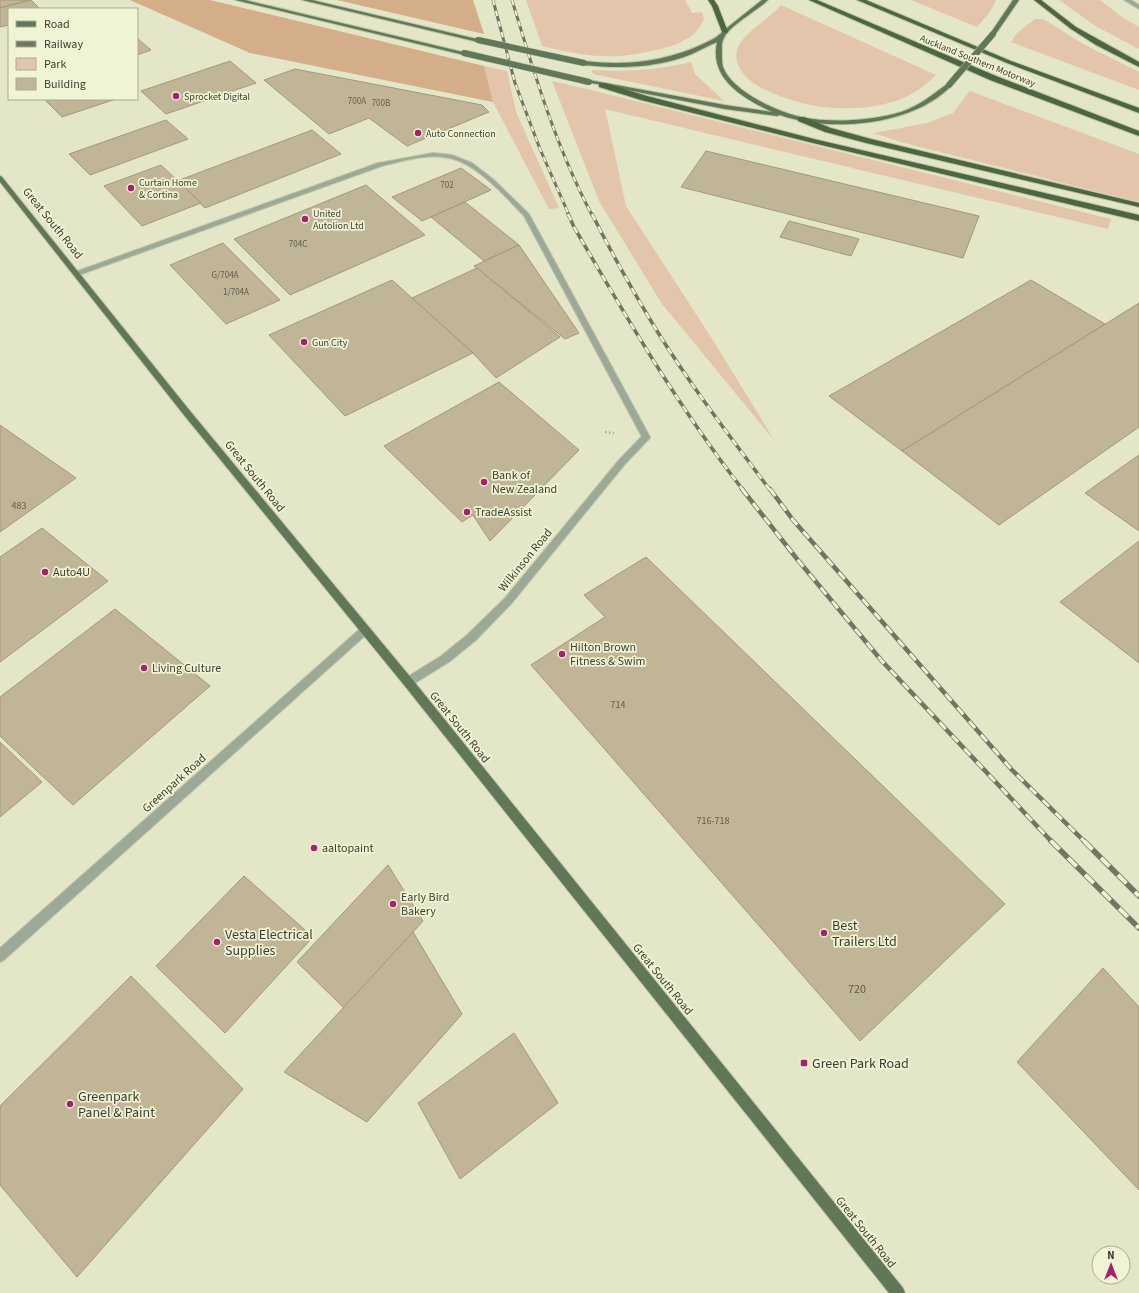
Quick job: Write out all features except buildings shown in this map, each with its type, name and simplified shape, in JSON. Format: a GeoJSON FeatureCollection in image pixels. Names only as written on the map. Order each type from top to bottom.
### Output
{"type":"FeatureCollection","features":[{"type":"Feature","properties":{"kind":"highway"},"geometry":{"type":"LineString","coordinates":[[711,0],[715,6],[725,32]]}},
{"type":"Feature","properties":{"kind":"highway","name":"Auckland Southern Motorway"},"geometry":{"type":"LineString","coordinates":[[812,0],[986,75],[1139,134]]}},
{"type":"Feature","properties":{"kind":"highway","name":"Auckland Southern Motorway"},"geometry":{"type":"LineString","coordinates":[[860,0],[1002,60],[1139,111]]}},
{"type":"Feature","properties":{"kind":"highway"},"geometry":{"type":"LineString","coordinates":[[1037,0],[1066,24],[1088,39],[1139,64]]}},
{"type":"Feature","properties":{"kind":"highway"},"geometry":{"type":"LineString","coordinates":[[602,85],[644,98],[813,141],[1139,218]]}},
{"type":"Feature","properties":{"kind":"highway"},"geometry":{"type":"LineString","coordinates":[[801,119],[828,130],[869,141],[1139,205]]}},
{"type":"Feature","properties":{"kind":"main road"},"geometry":{"type":"LineString","coordinates":[[238,0],[602,85],[725,107],[785,115],[801,119],[834,121],[865,120],[888,117],[906,113],[922,106],[949,84],[993,34],[1016,0]]}},
{"type":"Feature","properties":{"kind":"main road"},"geometry":{"type":"LineString","coordinates":[[306,0],[478,40],[584,63],[602,65],[636,65],[661,61],[688,53],[720,38],[725,32],[763,1]]}},
{"type":"Feature","properties":{"kind":"main road"},"geometry":{"type":"LineString","coordinates":[[720,38],[718,49],[720,67],[733,84],[761,103],[785,115]]}},
{"type":"Feature","properties":{"kind":"main road","name":"Great South Road"},"geometry":{"type":"LineString","coordinates":[[0,178],[187,413],[408,682],[898,1293]]}},
{"type":"Feature","properties":{"kind":"street"},"geometry":{"type":"LineString","coordinates":[[1127,0],[1139,7]]}},
{"type":"Feature","properties":{"kind":"street","name":"Wilkinson Road"},"geometry":{"type":"LineString","coordinates":[[76,273],[380,164],[430,155],[450,156],[467,161],[527,215],[646,437],[622,462],[508,601],[470,638],[445,659],[408,682]]}},
{"type":"Feature","properties":{"kind":"street","name":"Greenpark Road"},"geometry":{"type":"LineString","coordinates":[[0,956],[365,630]]}},
{"type":"Feature","properties":{"kind":"green space"},"geometry":{"type":"Polygon","coordinates":[[[526,0],[685,0],[692,13],[702,12],[704,19],[701,26],[692,36],[667,47],[628,55],[587,55],[542,46],[526,0]]]}},
{"type":"Feature","properties":{"kind":"green space"},"geometry":{"type":"Polygon","coordinates":[[[911,0],[996,0],[990,12],[977,27],[911,0]]]}},
{"type":"Feature","properties":{"kind":"green space"},"geometry":{"type":"Polygon","coordinates":[[[1059,0],[1100,0],[1122,17],[1139,27],[1139,49],[1097,27],[1059,0]]]}},
{"type":"Feature","properties":{"kind":"green space"},"geometry":{"type":"Polygon","coordinates":[[[781,5],[936,75],[924,86],[903,98],[888,103],[866,107],[823,107],[798,102],[768,91],[754,83],[744,74],[737,63],[737,50],[744,38],[781,5]]]}},
{"type":"Feature","properties":{"kind":"green space"},"geometry":{"type":"Polygon","coordinates":[[[1035,19],[1043,19],[1085,45],[1139,72],[1139,90],[1011,42],[1017,33],[1035,19]]]}},
{"type":"Feature","properties":{"kind":"green space"},"geometry":{"type":"Polygon","coordinates":[[[691,62],[695,74],[724,101],[593,74],[592,70],[642,70],[691,62]]]}},
{"type":"Feature","properties":{"kind":"green space"},"geometry":{"type":"Polygon","coordinates":[[[484,66],[507,71],[516,112],[559,208],[549,209],[493,102],[484,66]]]}},
{"type":"Feature","properties":{"kind":"green space"},"geometry":{"type":"Polygon","coordinates":[[[552,81],[1111,219],[1108,229],[605,109],[626,206],[716,345],[774,440],[662,304],[599,201],[552,81]]]}},
{"type":"Feature","properties":{"kind":"green space"},"geometry":{"type":"Polygon","coordinates":[[[970,91],[1139,154],[1139,202],[904,143],[874,133],[927,123],[953,113],[970,91]]]}},
{"type":"Feature","properties":{"kind":"shaded area"},"geometry":{"type":"Polygon","coordinates":[[[130,0],[210,0],[484,66],[493,102],[250,53],[130,0]]]}},
{"type":"Feature","properties":{"kind":"shaded area"},"geometry":{"type":"Polygon","coordinates":[[[337,0],[473,0],[484,34],[337,0]]]}},
{"type":"Feature","properties":{"kind":"railway"},"geometry":{"type":"LineString","coordinates":[[493,0],[515,83],[540,149],[569,215]]}},
{"type":"Feature","properties":{"kind":"railway"},"geometry":{"type":"LineString","coordinates":[[512,0],[537,82],[567,163],[592,215]]}},
{"type":"Feature","properties":{"kind":"railway"},"geometry":{"type":"LineString","coordinates":[[568,214],[574,227],[654,362],[719,459],[743,490]]}},
{"type":"Feature","properties":{"kind":"railway"},"geometry":{"type":"LineString","coordinates":[[592,214],[607,244],[657,331],[712,412],[770,490]]}},
{"type":"Feature","properties":{"kind":"railway"},"geometry":{"type":"LineString","coordinates":[[742,489],[797,559],[881,660],[1052,842]]}},
{"type":"Feature","properties":{"kind":"railway"},"geometry":{"type":"LineString","coordinates":[[770,489],[793,520],[1012,770],[1085,842]]}},
{"type":"Feature","properties":{"kind":"railway"},"geometry":{"type":"LineString","coordinates":[[1052,842],[1139,928]]}},
{"type":"Feature","properties":{"kind":"railway"},"geometry":{"type":"LineString","coordinates":[[1085,842],[1139,896]]}},
{"type":"Feature","properties":{"kind":"place","name":"Sprocket Digital"},"geometry":{"type":"Point","coordinates":[176,96]}},
{"type":"Feature","properties":{"kind":"place","name":"Auto Connection"},"geometry":{"type":"Point","coordinates":[418,133]}},
{"type":"Feature","properties":{"kind":"place","name":"Curtain Home & Cortina"},"geometry":{"type":"Point","coordinates":[131,188]}},
{"type":"Feature","properties":{"kind":"place","name":"United Autolion Ltd"},"geometry":{"type":"Point","coordinates":[305,219]}},
{"type":"Feature","properties":{"kind":"place","name":"Gun City"},"geometry":{"type":"Point","coordinates":[304,342]}},
{"type":"Feature","properties":{"kind":"place","name":"Bank of New Zealand"},"geometry":{"type":"Point","coordinates":[484,482]}},
{"type":"Feature","properties":{"kind":"place","name":"TradeAssist"},"geometry":{"type":"Point","coordinates":[467,512]}},
{"type":"Feature","properties":{"kind":"place","name":"Auto4U"},"geometry":{"type":"Point","coordinates":[45,572]}},
{"type":"Feature","properties":{"kind":"place","name":"Hilton Brown Fitness & Swim"},"geometry":{"type":"Point","coordinates":[562,654]}},
{"type":"Feature","properties":{"kind":"place","name":"Living Culture"},"geometry":{"type":"Point","coordinates":[144,668]}},
{"type":"Feature","properties":{"kind":"place","name":"aaltopaint"},"geometry":{"type":"Point","coordinates":[314,848]}},
{"type":"Feature","properties":{"kind":"place","name":"Early Bird Bakery"},"geometry":{"type":"Point","coordinates":[393,904]}},
{"type":"Feature","properties":{"kind":"place","name":"Best Trailers Ltd"},"geometry":{"type":"Point","coordinates":[824,933]}},
{"type":"Feature","properties":{"kind":"place","name":"Vesta Electrical Supplies"},"geometry":{"type":"Point","coordinates":[217,942]}},
{"type":"Feature","properties":{"kind":"place","name":"Green Park Road"},"geometry":{"type":"Point","coordinates":[804,1063]}},
{"type":"Feature","properties":{"kind":"place","name":"Greenpark Panel & Paint"},"geometry":{"type":"Point","coordinates":[70,1104]}}]}
